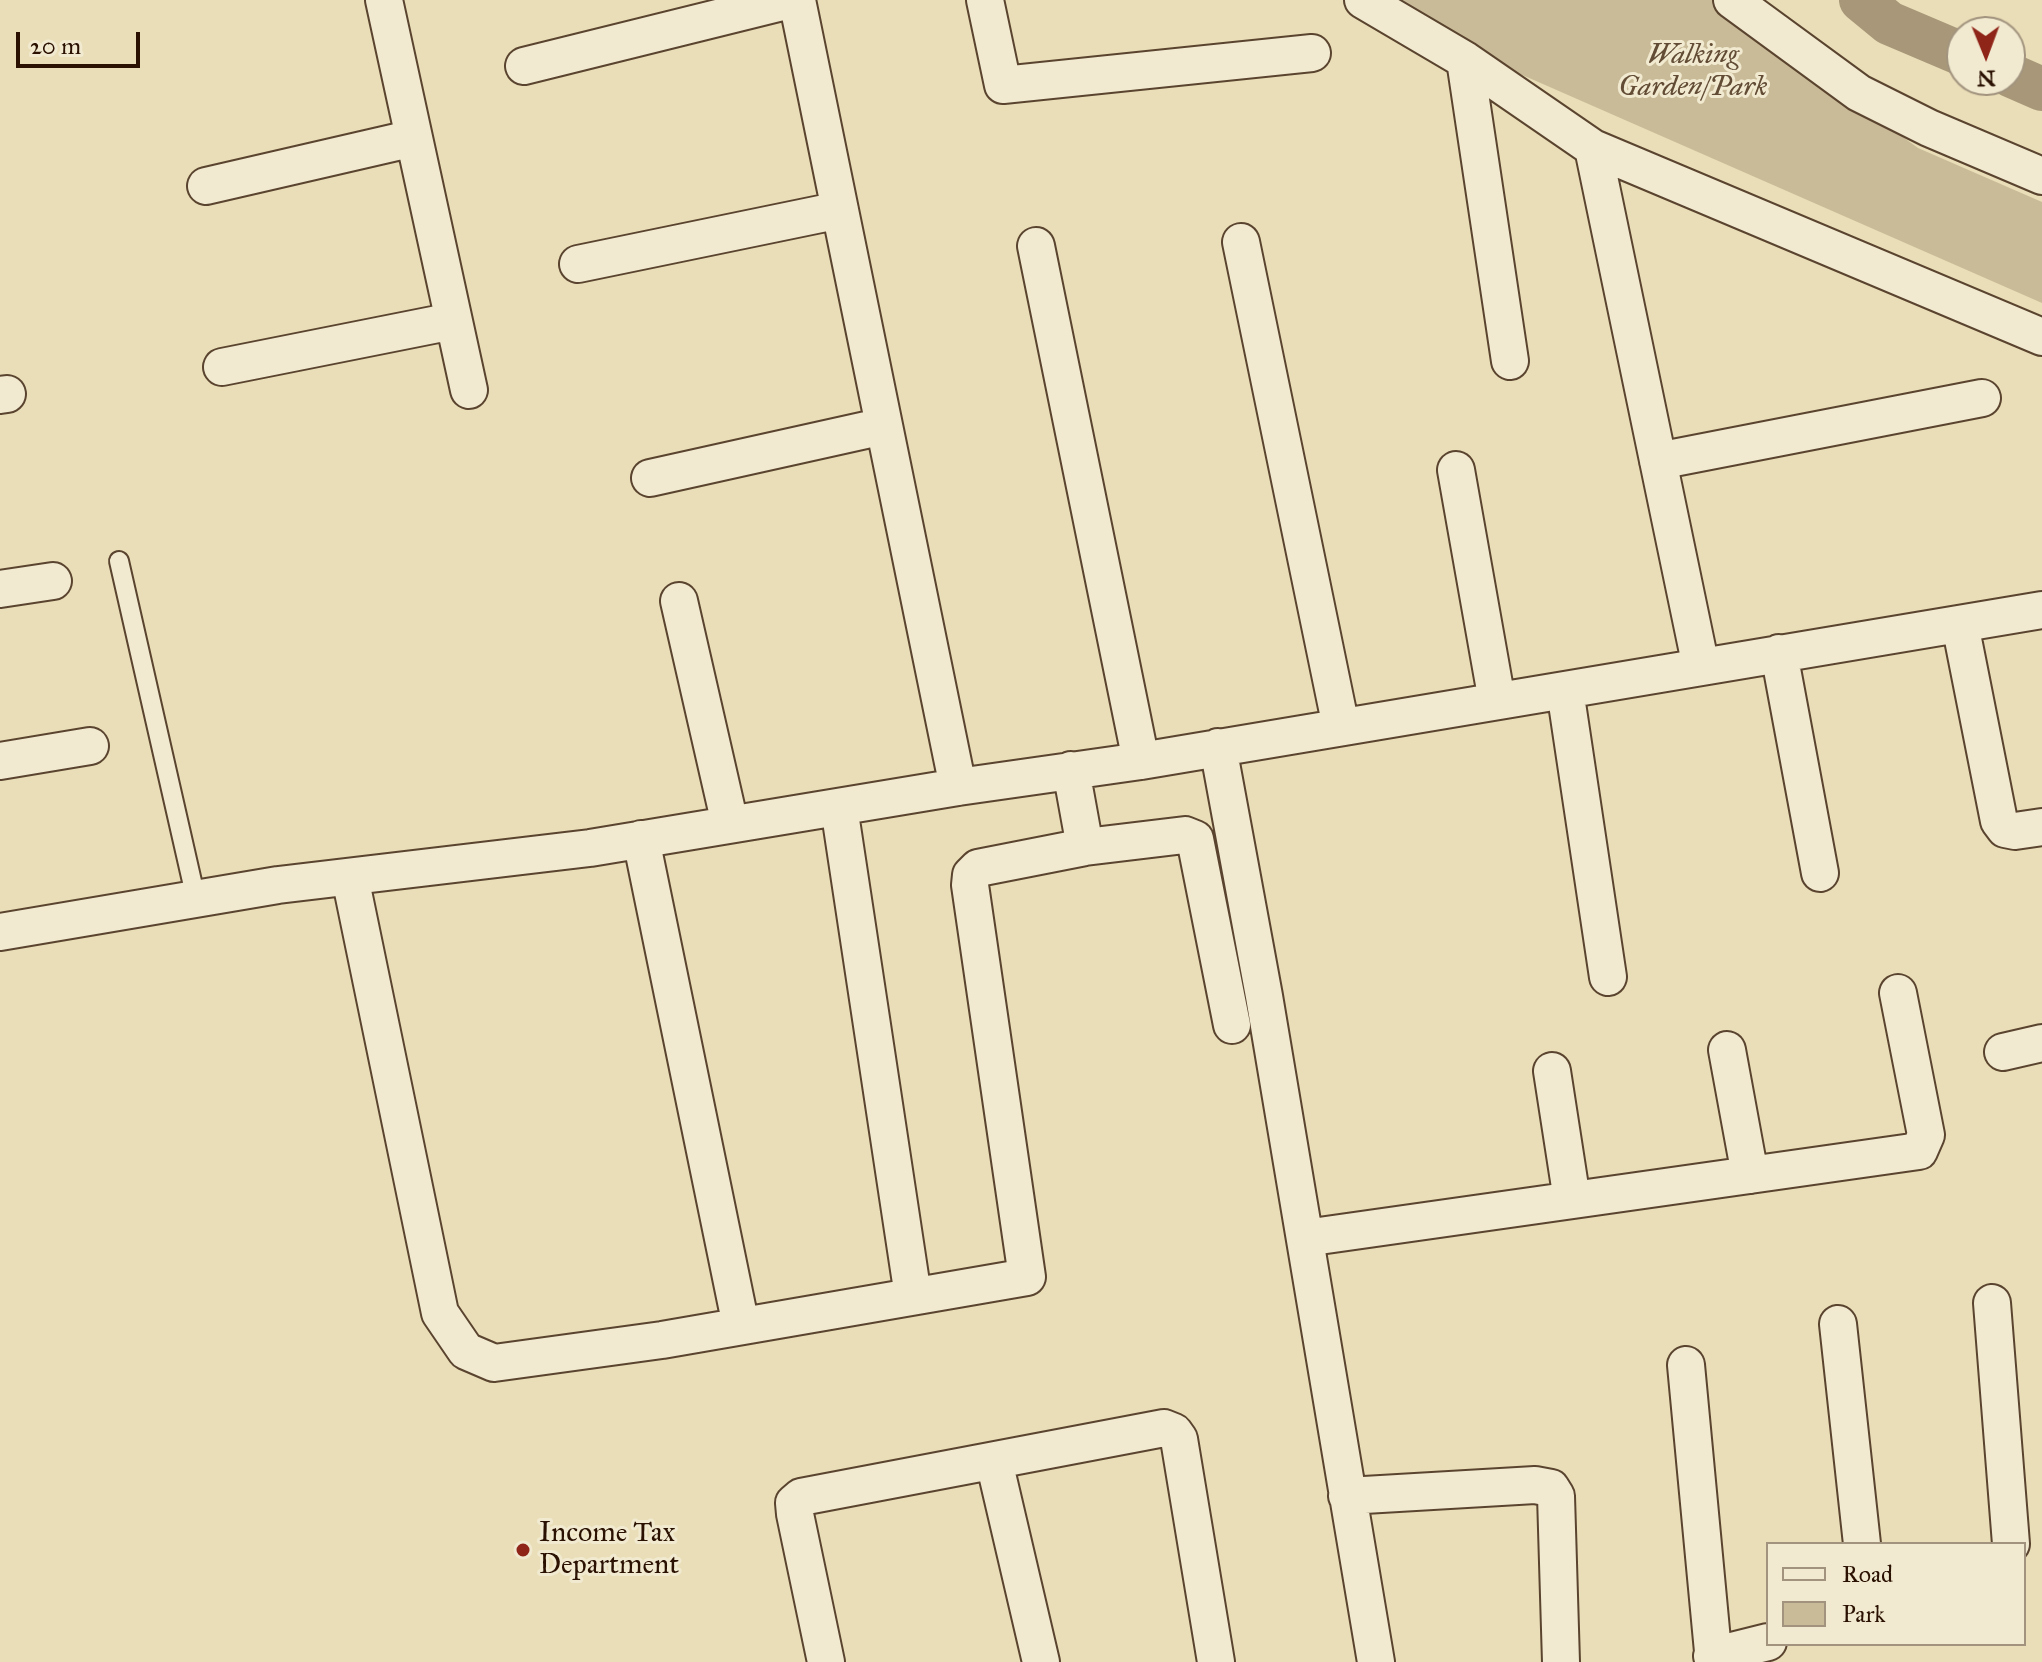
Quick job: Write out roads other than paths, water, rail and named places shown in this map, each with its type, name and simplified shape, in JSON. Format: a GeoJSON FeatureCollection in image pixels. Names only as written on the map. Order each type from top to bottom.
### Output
{"type":"FeatureCollection","features":[{"type":"Feature","properties":{"kind":"street"},"geometry":{"type":"LineString","coordinates":[[384,0],[469,390]]}},
{"type":"Feature","properties":{"kind":"street"},"geometry":{"type":"LineString","coordinates":[[524,66],[790,0]]}},
{"type":"Feature","properties":{"kind":"street"},"geometry":{"type":"LineString","coordinates":[[797,0],[958,787]]}},
{"type":"Feature","properties":{"kind":"street"},"geometry":{"type":"LineString","coordinates":[[985,0],[1003,85],[1312,53]]}},
{"type":"Feature","properties":{"kind":"street"},"geometry":{"type":"LineString","coordinates":[[1363,0],[1465,60],[1593,148],[2042,337]]}},
{"type":"Feature","properties":{"kind":"street"},"geometry":{"type":"LineString","coordinates":[[1732,0],[1859,93],[1929,128],[2042,176]]}},
{"type":"Feature","properties":{"kind":"street"},"geometry":{"type":"LineString","coordinates":[[1465,60],[1510,361]]}},
{"type":"Feature","properties":{"kind":"street"},"geometry":{"type":"LineString","coordinates":[[206,186],[414,138]]}},
{"type":"Feature","properties":{"kind":"street"},"geometry":{"type":"LineString","coordinates":[[1593,148],[1701,667]]}},
{"type":"Feature","properties":{"kind":"street"},"geometry":{"type":"LineString","coordinates":[[578,264],[840,210]]}},
{"type":"Feature","properties":{"kind":"street"},"geometry":{"type":"LineString","coordinates":[[1241,242],[1341,727]]}},
{"type":"Feature","properties":{"kind":"street"},"geometry":{"type":"LineString","coordinates":[[1036,246],[1141,761]]}},
{"type":"Feature","properties":{"kind":"street"},"geometry":{"type":"LineString","coordinates":[[222,367],[453,321]]}},
{"type":"Feature","properties":{"kind":"street"},"geometry":{"type":"LineString","coordinates":[[1658,461],[1982,398]]}},
{"type":"Feature","properties":{"kind":"street"},"geometry":{"type":"LineString","coordinates":[[650,478],[884,426]]}},
{"type":"Feature","properties":{"kind":"street"},"geometry":{"type":"LineString","coordinates":[[1456,470],[1497,701]]}},
{"type":"Feature","properties":{"kind":"street"},"geometry":{"type":"LineString","coordinates":[[0,589],[53,581]]}},
{"type":"Feature","properties":{"kind":"street"},"geometry":{"type":"LineString","coordinates":[[679,601],[730,824]]}},
{"type":"Feature","properties":{"kind":"street"},"geometry":{"type":"LineString","coordinates":[[0,932],[196,899],[641,839],[958,787],[1141,761],[2042,610]]}},
{"type":"Feature","properties":{"kind":"street"},"geometry":{"type":"LineString","coordinates":[[1960,624],[1999,821],[2005,829],[2015,831],[2042,827]]}},
{"type":"Feature","properties":{"kind":"street"},"geometry":{"type":"LineString","coordinates":[[1779,653],[1820,873]]}},
{"type":"Feature","properties":{"kind":"street"},"geometry":{"type":"LineString","coordinates":[[1565,690],[1608,977]]}},
{"type":"Feature","properties":{"kind":"street"},"geometry":{"type":"LineString","coordinates":[[0,761],[90,746]]}},
{"type":"Feature","properties":{"kind":"street"},"geometry":{"type":"LineString","coordinates":[[1218,747],[1376,1662]]}},
{"type":"Feature","properties":{"kind":"street"},"geometry":{"type":"LineString","coordinates":[[1071,770],[1085,847]]}},
{"type":"Feature","properties":{"kind":"street"},"geometry":{"type":"LineString","coordinates":[[839,807],[913,1296]]}},
{"type":"Feature","properties":{"kind":"street"},"geometry":{"type":"LineString","coordinates":[[350,877],[440,1313],[466,1351],[494,1363],[741,1326],[1027,1277],[970,885],[971,875],[978,868],[1085,847],[1185,835],[1195,839],[1232,1025]]}},
{"type":"Feature","properties":{"kind":"street"},"geometry":{"type":"LineString","coordinates":[[641,839],[741,1326]]}},
{"type":"Feature","properties":{"kind":"street"},"geometry":{"type":"LineString","coordinates":[[1305,1238],[1919,1151],[1926,1135],[1898,993]]}},
{"type":"Feature","properties":{"kind":"street"},"geometry":{"type":"LineString","coordinates":[[2003,1052],[2042,1043]]}},
{"type":"Feature","properties":{"kind":"street"},"geometry":{"type":"LineString","coordinates":[[1727,1050],[1750,1175]]}},
{"type":"Feature","properties":{"kind":"street"},"geometry":{"type":"LineString","coordinates":[[1552,1071],[1572,1200]]}},
{"type":"Feature","properties":{"kind":"street"},"geometry":{"type":"LineString","coordinates":[[1992,1303],[2011,1542]]}},
{"type":"Feature","properties":{"kind":"street"},"geometry":{"type":"LineString","coordinates":[[1838,1324],[1862,1542]]}},
{"type":"Feature","properties":{"kind":"street"},"geometry":{"type":"LineString","coordinates":[[1686,1365],[1713,1659],[1766,1643]]}},
{"type":"Feature","properties":{"kind":"street"},"geometry":{"type":"LineString","coordinates":[[826,1662],[794,1503],[801,1497],[1164,1428],[1174,1432],[1179,1439],[1216,1662]]}},
{"type":"Feature","properties":{"kind":"street"},"geometry":{"type":"LineString","coordinates":[[994,1461],[1041,1662]]}},
{"type":"Feature","properties":{"kind":"street"},"geometry":{"type":"LineString","coordinates":[[1347,1496],[1535,1485],[1551,1488],[1556,1496],[1561,1662]]}},
{"type":"Feature","properties":{"kind":"lane"},"geometry":{"type":"LineString","coordinates":[[119,561],[196,899]]}},
{"type":"Feature","properties":{"kind":"waterway"},"geometry":{"type":"LineString","coordinates":[[1861,0],[1889,23],[1946,47]]}},
{"type":"Feature","properties":{"kind":"waterway"},"geometry":{"type":"LineString","coordinates":[[2026,82],[2042,89]]}},
{"type":"Feature","properties":{"kind":"place","name":"Income Tax Department"},"geometry":{"type":"Point","coordinates":[523,1550]}},
{"type":"Feature","properties":{"kind":"park label","name":"Walking Garden/Park"},"geometry":{"type":"Point","coordinates":[1693,72]}}]}
